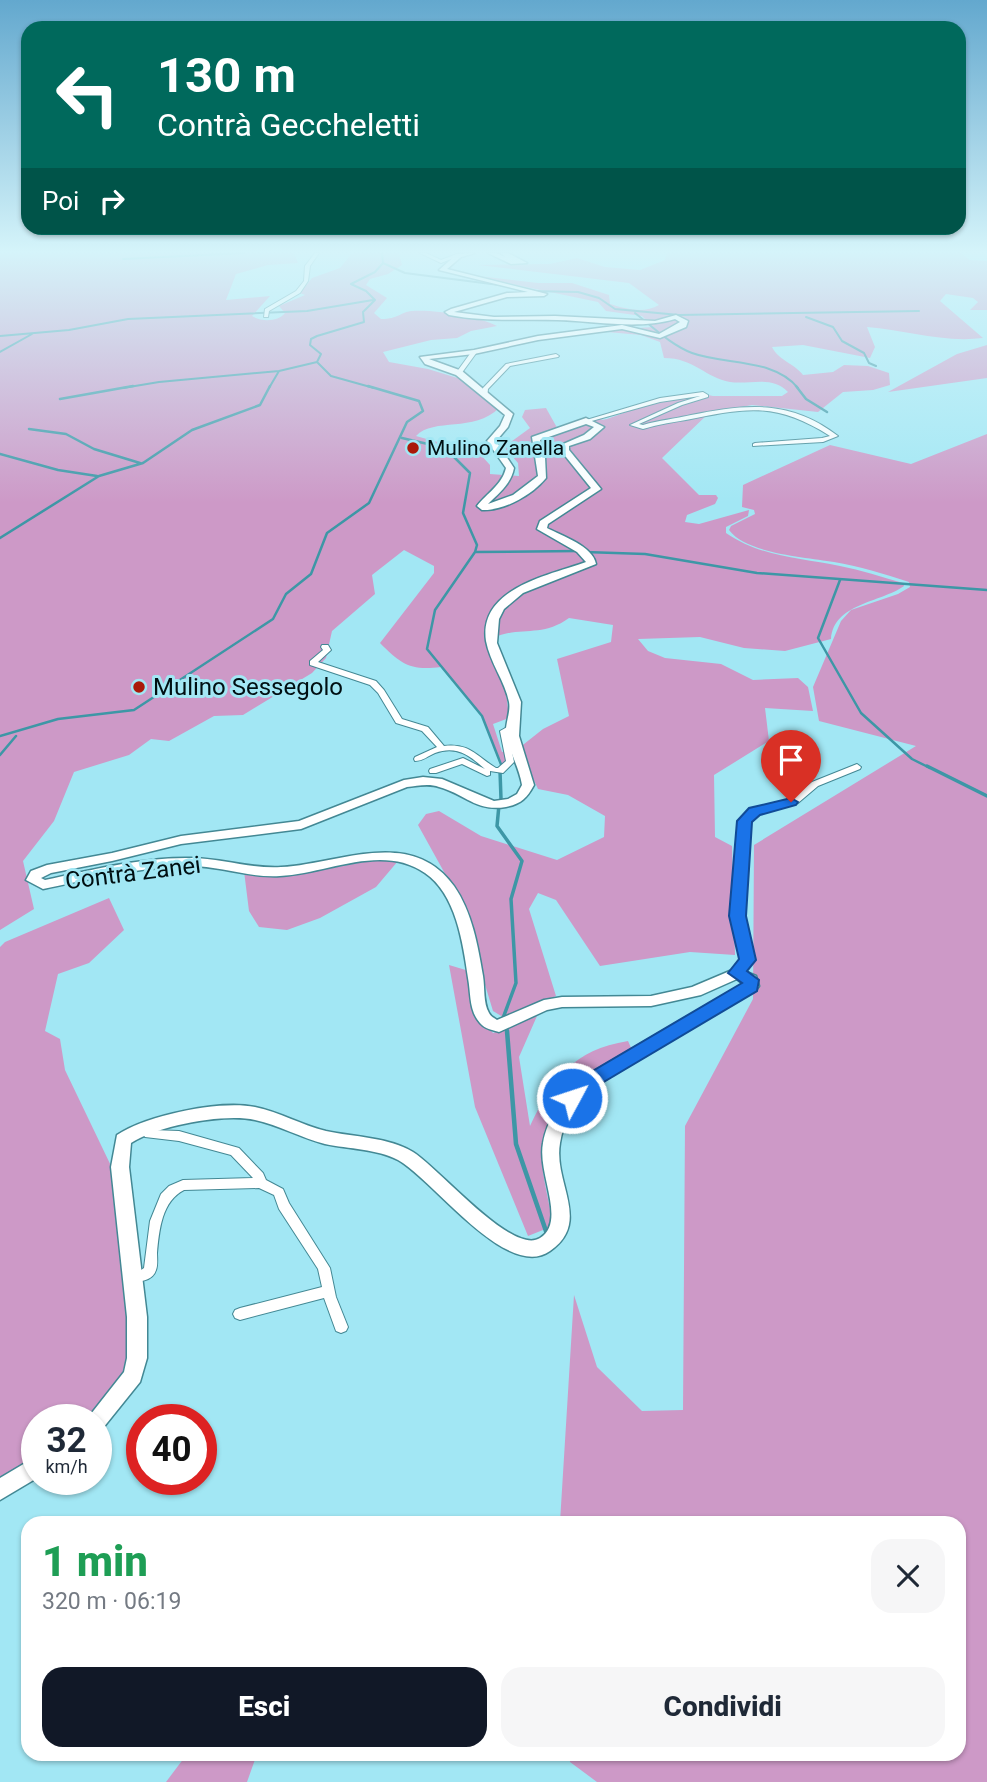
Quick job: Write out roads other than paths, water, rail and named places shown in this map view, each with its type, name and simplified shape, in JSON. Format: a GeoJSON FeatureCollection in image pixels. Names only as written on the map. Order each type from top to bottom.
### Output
{"type":"FeatureCollection","features":[{"type":"Feature","properties":{"kind":"street"},"geometry":{"type":"LineString","coordinates":[[552,336],[423,359],[459,373],[509,414],[504,427],[491,441],[510,468],[510,473],[501,488],[482,506],[485,508],[494,507],[529,488],[543,476],[535,439],[660,400],[703,394],[706,396],[680,404],[633,425],[643,427],[738,408],[769,408],[799,414],[835,436],[823,440],[755,445]]}},
{"type":"Feature","properties":{"kind":"street"},"geometry":{"type":"LineString","coordinates":[[459,373],[474,352]]}},
{"type":"Feature","properties":{"kind":"street"},"geometry":{"type":"LineString","coordinates":[[485,396],[485,389],[508,365],[556,356]]}},
{"type":"Feature","properties":{"kind":"street","name":"Contrà Zanei"},"geometry":{"type":"LineString","coordinates":[[586,421],[600,427],[599,430],[565,445],[565,450],[596,489],[543,523],[542,528],[583,552],[591,560],[591,564],[543,580],[521,591],[498,610],[490,635],[516,704],[512,728],[528,785],[522,796],[512,802],[485,804],[442,783],[433,781],[404,784],[301,825],[181,840],[47,869],[36,874],[33,880],[43,885],[190,862],[266,872],[287,871],[376,855],[414,861],[439,877],[447,887],[467,936],[480,1011],[484,1019],[499,1026],[544,1005],[562,1002],[651,1001],[696,991],[737,973]]}},
{"type":"Feature","properties":{"kind":"street"},"geometry":{"type":"LineString","coordinates":[[325,647],[327,650],[313,663],[373,683],[399,721],[423,728],[441,747]]}},
{"type":"Feature","properties":{"kind":"street","name":"Contrà Zanei"},"geometry":{"type":"LineString","coordinates":[[494,771],[500,771],[509,764],[504,731],[512,728]]}},
{"type":"Feature","properties":{"kind":"street"},"geometry":{"type":"LineString","coordinates":[[418,759],[441,747],[464,750],[494,771]]}},
{"type":"Feature","properties":{"kind":"street"},"geometry":{"type":"LineString","coordinates":[[433,771],[463,761],[486,773],[494,771]]}},
{"type":"Feature","properties":{"kind":"street"},"geometry":{"type":"LineString","coordinates":[[110,1404],[133,1376],[137,1358],[133,1277],[120,1151],[123,1140],[145,1128],[230,1112],[259,1114],[312,1134],[395,1151],[416,1162],[469,1214],[511,1244],[538,1248],[554,1240],[560,1230],[562,1215],[551,1169],[550,1144],[560,1115],[572,1098],[597,1077],[689,1020],[751,986],[751,980],[737,973],[748,960],[737,916],[737,892],[746,819],[754,811],[795,801],[815,784],[857,767]]}},
{"type":"Feature","properties":{"kind":"street"},"geometry":{"type":"LineString","coordinates":[[145,1128],[149,1134],[179,1136],[235,1151],[259,1176],[260,1183]]}},
{"type":"Feature","properties":{"kind":"street"},"geometry":{"type":"LineString","coordinates":[[133,1277],[144,1275],[150,1270],[150,1245],[157,1221],[164,1201],[174,1188],[183,1185],[260,1183],[281,1194],[283,1205],[324,1268],[328,1291],[341,1327]]}},
{"type":"Feature","properties":{"kind":"street"},"geometry":{"type":"LineString","coordinates":[[240,1314],[328,1291]]}},
{"type":"Feature","properties":{"kind":"street"},"geometry":{"type":"LineString","coordinates":[[0,1490],[21,1476]]}},
{"type":"Feature","properties":{"kind":"waterway"},"geometry":{"type":"LineString","coordinates":[[0,352],[28,336]]}},
{"type":"Feature","properties":{"kind":"waterway"},"geometry":{"type":"LineString","coordinates":[[317,336],[311,339],[310,345],[321,354],[317,362]]}},
{"type":"Feature","properties":{"kind":"waterway"},"geometry":{"type":"LineString","coordinates":[[664,336],[692,353],[763,367],[788,378],[796,386]]}},
{"type":"Feature","properties":{"kind":"waterway"},"geometry":{"type":"LineString","coordinates":[[839,336],[842,341],[864,353],[869,363],[876,366]]}},
{"type":"Feature","properties":{"kind":"waterway"},"geometry":{"type":"LineString","coordinates":[[279,371],[317,362]]}},
{"type":"Feature","properties":{"kind":"waterway"},"geometry":{"type":"LineString","coordinates":[[317,362],[331,376],[374,388]]}},
{"type":"Feature","properties":{"kind":"waterway"},"geometry":{"type":"LineString","coordinates":[[123,388],[279,371]]}},
{"type":"Feature","properties":{"kind":"waterway"},"geometry":{"type":"LineString","coordinates":[[269,388],[279,371]]}},
{"type":"Feature","properties":{"kind":"waterway"},"geometry":{"type":"LineString","coordinates":[[60,399],[133,386]]}},
{"type":"Feature","properties":{"kind":"waterway"},"geometry":{"type":"LineString","coordinates":[[0,538],[99,476],[143,463],[192,430],[260,405],[270,386]]}},
{"type":"Feature","properties":{"kind":"waterway"},"geometry":{"type":"LineString","coordinates":[[0,736],[58,719],[134,710],[273,619],[286,594],[311,574],[327,533],[369,503],[407,422],[423,411],[419,401],[368,386]]}},
{"type":"Feature","properties":{"kind":"waterway"},"geometry":{"type":"LineString","coordinates":[[796,386],[806,399],[827,412]]}},
{"type":"Feature","properties":{"kind":"waterway"},"geometry":{"type":"LineString","coordinates":[[29,429],[66,434],[94,449],[140,463]]}},
{"type":"Feature","properties":{"kind":"waterway"},"geometry":{"type":"LineString","coordinates":[[402,438],[445,448],[470,473],[463,513],[477,545],[475,552]]}},
{"type":"Feature","properties":{"kind":"waterway"},"geometry":{"type":"LineString","coordinates":[[0,454],[58,470],[97,476]]}},
{"type":"Feature","properties":{"kind":"waterway"},"geometry":{"type":"LineString","coordinates":[[475,552],[578,551]]}},
{"type":"Feature","properties":{"kind":"waterway"},"geometry":{"type":"LineString","coordinates":[[475,552],[435,610],[427,649],[482,716],[502,767]]}},
{"type":"Feature","properties":{"kind":"waterway"},"geometry":{"type":"LineString","coordinates":[[585,552],[645,554],[757,573],[987,590]]}},
{"type":"Feature","properties":{"kind":"waterway"},"geometry":{"type":"LineString","coordinates":[[840,580],[818,638],[861,713],[912,759],[930,768]]}},
{"type":"Feature","properties":{"kind":"waterway"},"geometry":{"type":"LineString","coordinates":[[0,755],[16,736]]}},
{"type":"Feature","properties":{"kind":"waterway"},"geometry":{"type":"LineString","coordinates":[[927,766],[987,796]]}},
{"type":"Feature","properties":{"kind":"waterway"},"geometry":{"type":"LineString","coordinates":[[500,771],[501,799]]}},
{"type":"Feature","properties":{"kind":"waterway"},"geometry":{"type":"LineString","coordinates":[[499,805],[497,826],[522,861],[511,899],[516,983],[503,1018]]}},
{"type":"Feature","properties":{"kind":"waterway"},"geometry":{"type":"LineString","coordinates":[[507,1031],[516,1144],[547,1234]]}},
{"type":"Feature","properties":{"kind":"place","name":"Mulino Zanella"},"geometry":{"type":"Point","coordinates":[413,448]}},
{"type":"Feature","properties":{"kind":"place","name":"Mulino Sessegolo"},"geometry":{"type":"Point","coordinates":[139,687]}}]}
